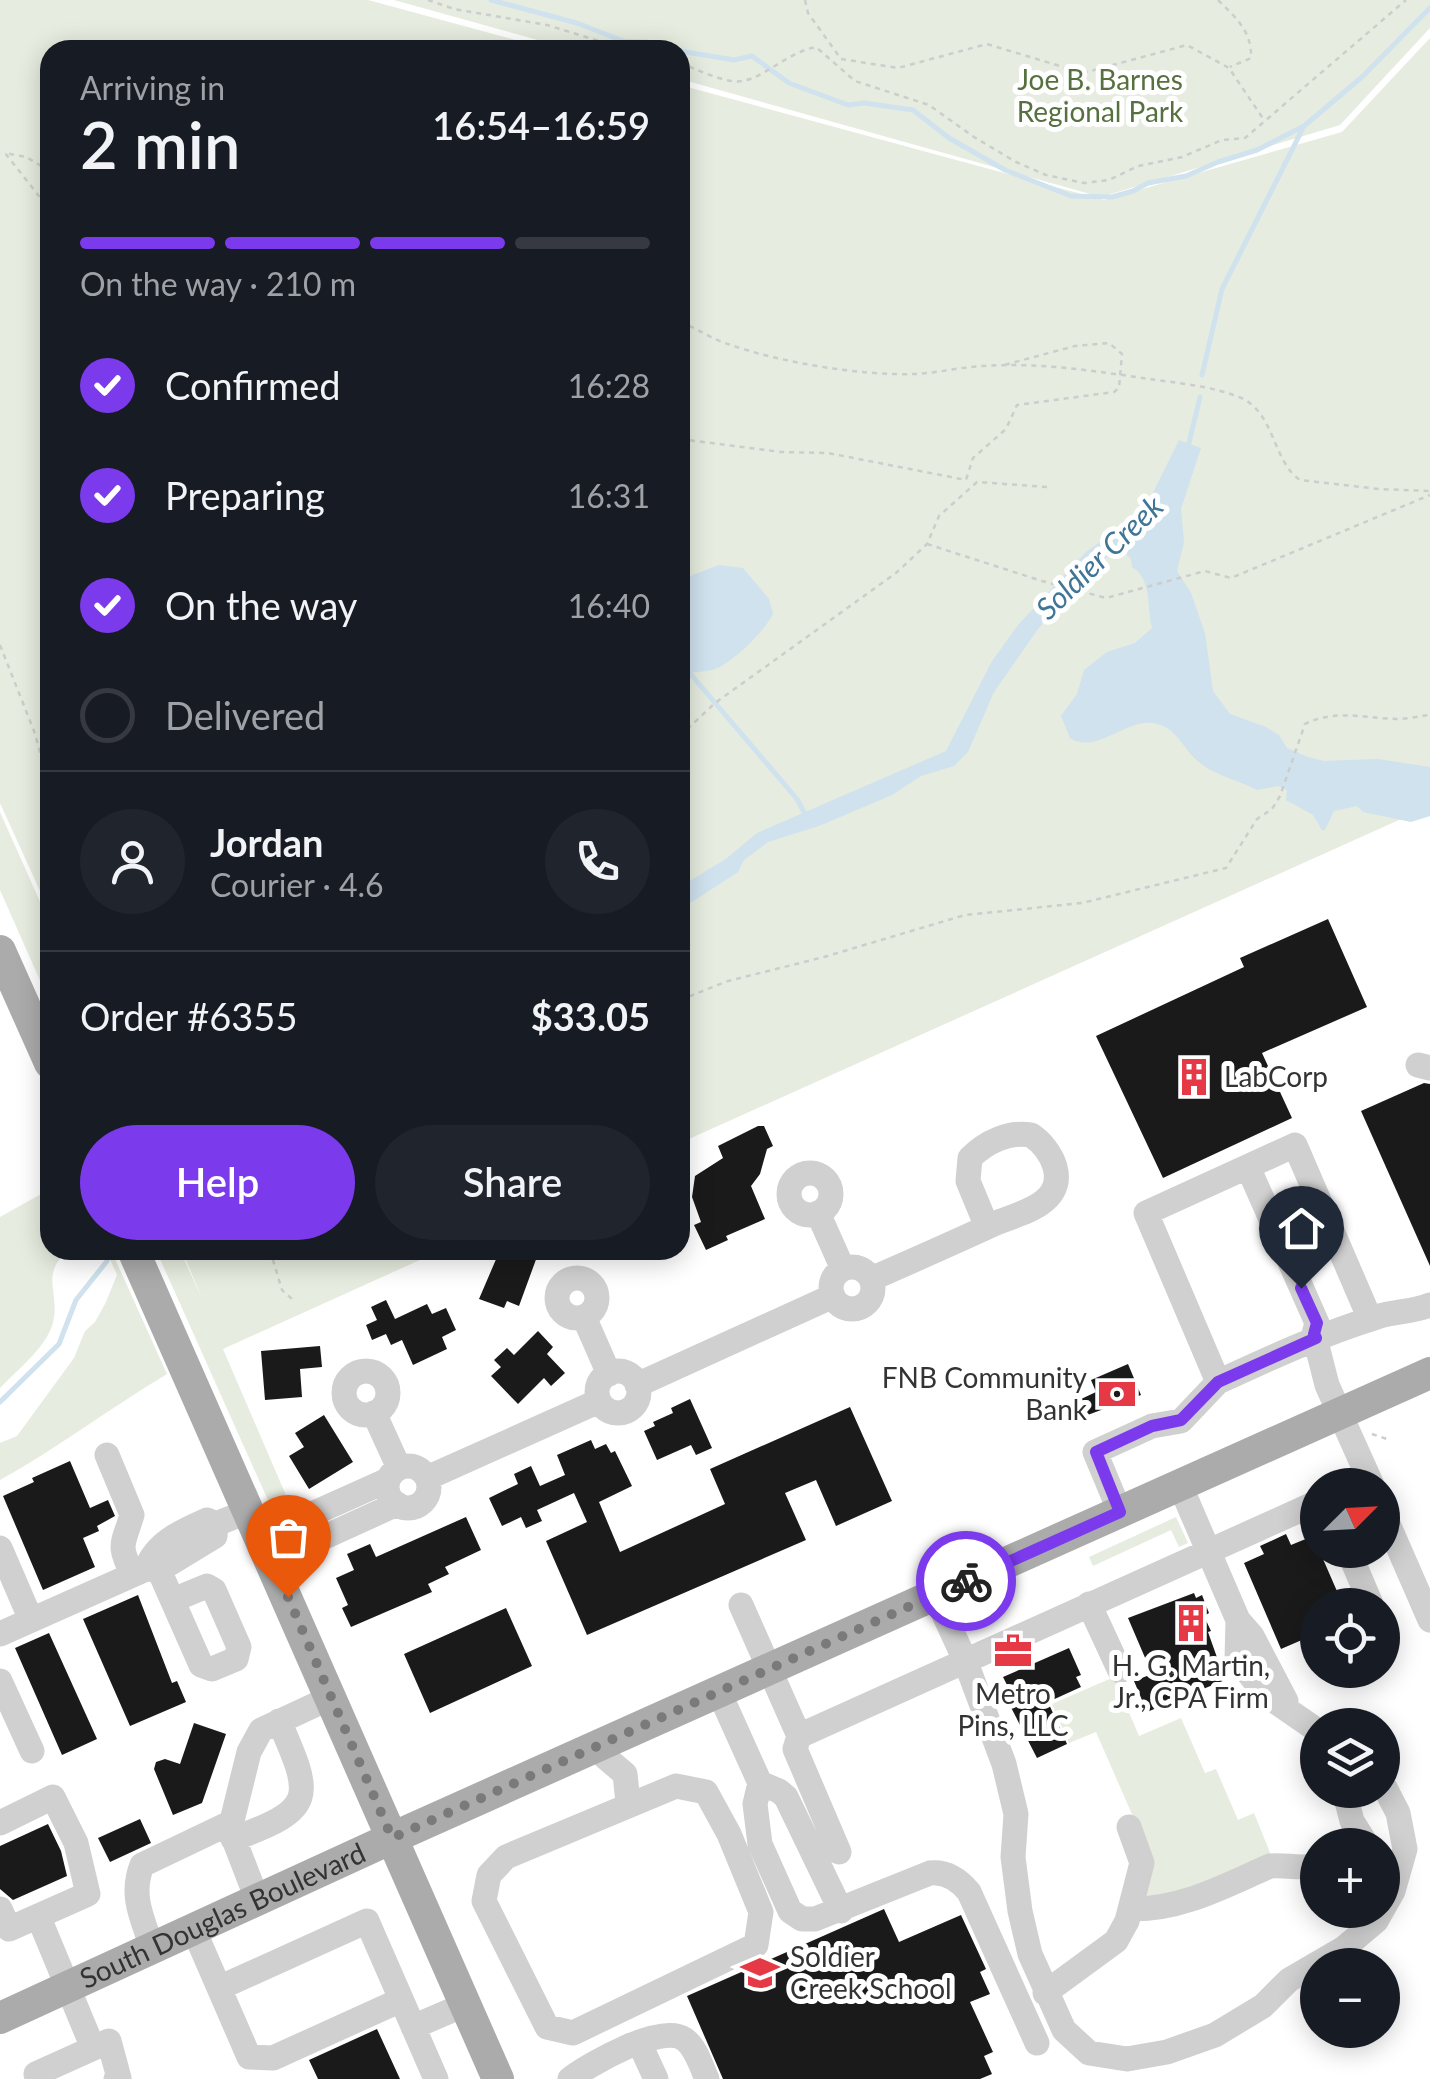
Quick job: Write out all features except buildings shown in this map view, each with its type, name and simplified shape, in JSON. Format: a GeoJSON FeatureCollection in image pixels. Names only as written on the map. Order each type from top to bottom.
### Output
{"type":"FeatureCollection","features":[{"type":"Feature","properties":{"kind":"main road"},"geometry":{"type":"LineString","coordinates":[[0,951],[40,1041]]}},
{"type":"Feature","properties":{"kind":"main road"},"geometry":{"type":"LineString","coordinates":[[137,1260],[498,2079]]}},
{"type":"Feature","properties":{"kind":"main road","name":"South Douglas Boulevard"},"geometry":{"type":"LineString","coordinates":[[0,2018],[392,1838],[602,1751],[719,1692],[1430,1374]]}},
{"type":"Feature","properties":{"kind":"street"},"geometry":{"type":"LineString","coordinates":[[1218,1382],[1146,1213],[1294,1145],[1370,1319]]}},
{"type":"Feature","properties":{"kind":"street"},"geometry":{"type":"LineString","coordinates":[[1241,1170],[1302,1328],[1315,1336],[1327,1385],[1364,1468]]}},
{"type":"Feature","properties":{"kind":"street"},"geometry":{"type":"LineString","coordinates":[[818,1214],[843,1269]]}},
{"type":"Feature","properties":{"kind":"street"},"geometry":{"type":"LineString","coordinates":[[870,1279],[987,1227]]}},
{"type":"Feature","properties":{"kind":"street"},"geometry":{"type":"LineString","coordinates":[[858,1268],[870,1279],[870,1298],[860,1307],[844,1307],[833,1296],[832,1281],[843,1269],[858,1268]]}},
{"type":"Feature","properties":{"kind":"street"},"geometry":{"type":"LineString","coordinates":[[637,1385],[833,1296]]}},
{"type":"Feature","properties":{"kind":"street"},"geometry":{"type":"LineString","coordinates":[[1120,1512],[1096,1452],[1152,1426],[1181,1420],[1218,1382],[1315,1336],[1430,1305]]}},
{"type":"Feature","properties":{"kind":"street"},"geometry":{"type":"LineString","coordinates":[[584,1317],[609,1374]]}},
{"type":"Feature","properties":{"kind":"street"},"geometry":{"type":"LineString","coordinates":[[623,1372],[637,1385],[636,1401],[628,1410],[612,1412],[599,1402],[598,1386],[609,1374],[623,1372]]}},
{"type":"Feature","properties":{"kind":"street"},"geometry":{"type":"LineString","coordinates":[[427,1478],[599,1402]]}},
{"type":"Feature","properties":{"kind":"street"},"geometry":{"type":"LineString","coordinates":[[0,1634],[146,1572],[162,1544],[206,1520],[261,1537],[327,1522],[395,1484],[415,1466],[427,1478],[429,1492],[422,1503],[410,1508],[395,1484],[374,1413]]}},
{"type":"Feature","properties":{"kind":"street"},"geometry":{"type":"LineString","coordinates":[[106,1455],[132,1515],[121,1543],[122,1554],[173,1600]]}},
{"type":"Feature","properties":{"kind":"street"},"geometry":{"type":"LineString","coordinates":[[1180,1485],[1238,1620],[1237,1659],[1266,1696],[1300,1718]]}},
{"type":"Feature","properties":{"kind":"street"},"geometry":{"type":"LineString","coordinates":[[799,1736],[1300,1510]]}},
{"type":"Feature","properties":{"kind":"street"},"geometry":{"type":"LineString","coordinates":[[0,1548],[30,1620]]}},
{"type":"Feature","properties":{"kind":"street"},"geometry":{"type":"LineString","coordinates":[[1400,1551],[1430,1620]]}},
{"type":"Feature","properties":{"kind":"street"},"geometry":{"type":"LineString","coordinates":[[935,1595],[965,1660],[1004,1764],[1016,1814],[1013,1857],[1030,1954],[1064,2030],[1089,2053],[1127,2058],[1167,2052],[1214,2035],[1263,2006],[1288,1980],[1344,1948],[1368,1928]]}},
{"type":"Feature","properties":{"kind":"street"},"geometry":{"type":"LineString","coordinates":[[741,1604],[799,1736],[796,1749],[839,1852]]}},
{"type":"Feature","properties":{"kind":"street"},"geometry":{"type":"LineString","coordinates":[[1090,1604],[1120,1671]]}},
{"type":"Feature","properties":{"kind":"street"},"geometry":{"type":"LineString","coordinates":[[1,1685],[32,1751]]}},
{"type":"Feature","properties":{"kind":"street"},"geometry":{"type":"LineString","coordinates":[[719,1692],[760,1783],[755,1804],[759,1840],[788,1908],[798,1917],[808,1919],[841,1911],[930,1873],[956,1879],[969,1892],[1037,2042]]}},
{"type":"Feature","properties":{"kind":"street"},"geometry":{"type":"LineString","coordinates":[[257,1899],[231,1831],[256,1736],[332,1697]]}},
{"type":"Feature","properties":{"kind":"street"},"geometry":{"type":"LineString","coordinates":[[152,1947],[136,1900],[135,1883],[142,1865],[231,1831],[290,1815],[303,1784],[279,1721]]}},
{"type":"Feature","properties":{"kind":"street"},"geometry":{"type":"LineString","coordinates":[[602,1751],[625,1774],[628,1804]]}},
{"type":"Feature","properties":{"kind":"street"},"geometry":{"type":"LineString","coordinates":[[760,1783],[786,1797],[841,1911]]}},
{"type":"Feature","properties":{"kind":"street"},"geometry":{"type":"LineString","coordinates":[[676,1786],[706,1792],[729,1834],[761,1912],[756,1945],[573,2034],[547,2027],[484,1900],[489,1875],[506,1857],[628,1804],[676,1786]]}},
{"type":"Feature","properties":{"kind":"street"},"geometry":{"type":"LineString","coordinates":[[0,1823],[53,1797],[76,1843],[88,1894],[9,1929],[0,1909]]}},
{"type":"Feature","properties":{"kind":"street"},"geometry":{"type":"LineString","coordinates":[[1045,1993],[1116,1941],[1131,1909],[1142,1863],[1130,1827]]}},
{"type":"Feature","properties":{"kind":"street"},"geometry":{"type":"LineString","coordinates":[[1131,1909],[1166,1908],[1186,1902],[1270,1866],[1300,1868]]}},
{"type":"Feature","properties":{"kind":"street"},"geometry":{"type":"LineString","coordinates":[[40,1918],[93,2048]]}},
{"type":"Feature","properties":{"kind":"street"},"geometry":{"type":"LineString","coordinates":[[219,1988],[367,1921],[436,2079]]}},
{"type":"Feature","properties":{"kind":"street"},"geometry":{"type":"LineString","coordinates":[[194,1928],[249,2057],[272,2058],[402,2000]]}},
{"type":"Feature","properties":{"kind":"street"},"geometry":{"type":"LineString","coordinates":[[413,2028],[464,2005]]}},
{"type":"Feature","properties":{"kind":"street"},"geometry":{"type":"LineString","coordinates":[[570,2079],[586,2067],[661,2035],[687,2040],[707,2079]]}},
{"type":"Feature","properties":{"kind":"street"},"geometry":{"type":"LineString","coordinates":[[39,2079],[36,2074],[109,2041],[119,2078],[116,2079]]}},
{"type":"Feature","properties":{"kind":"street"},"geometry":{"type":"LineString","coordinates":[[639,2042],[656,2079]]}},
{"type":"Feature","properties":{"kind":"path"},"geometry":{"type":"LineString","coordinates":[[428,0],[454,10],[547,26],[594,40]]}},
{"type":"Feature","properties":{"kind":"path"},"geometry":{"type":"LineString","coordinates":[[805,0],[808,13],[840,59],[898,68],[987,44],[1083,74],[1187,45],[1229,68],[1265,121]]}},
{"type":"Feature","properties":{"kind":"path"},"geometry":{"type":"LineString","coordinates":[[1218,0],[1244,26],[1252,43],[1252,58],[1229,68]]}},
{"type":"Feature","properties":{"kind":"path"},"geometry":{"type":"LineString","coordinates":[[690,66],[740,82],[816,47],[855,80],[929,104],[1016,162],[1046,175],[1084,182],[1109,180],[1138,166],[1182,157],[1222,140],[1246,138],[1406,0]]}},
{"type":"Feature","properties":{"kind":"path"},"geometry":{"type":"LineString","coordinates":[[0,149],[40,198]]}},
{"type":"Feature","properties":{"kind":"path"},"geometry":{"type":"LineString","coordinates":[[5,154],[26,157],[40,165]]}},
{"type":"Feature","properties":{"kind":"path"},"geometry":{"type":"LineString","coordinates":[[690,326],[713,339],[746,350],[853,370],[914,374],[1002,365],[1075,346],[1109,343],[1122,354],[1120,388],[1091,398],[1017,404],[1006,429],[972,458],[966,480]]}},
{"type":"Feature","properties":{"kind":"path"},"geometry":{"type":"LineString","coordinates":[[1002,365],[1121,373],[1229,394],[1242,398],[1259,412],[1290,473],[1300,480],[1430,493]]}},
{"type":"Feature","properties":{"kind":"path"},"geometry":{"type":"LineString","coordinates":[[690,441],[828,454],[977,482],[1047,487]]}},
{"type":"Feature","properties":{"kind":"path"},"geometry":{"type":"LineString","coordinates":[[690,727],[716,703],[896,573],[927,544],[939,516],[977,482]]}},
{"type":"Feature","properties":{"kind":"path"},"geometry":{"type":"LineString","coordinates":[[927,544],[1106,598],[1205,571],[1232,578],[1430,493]]}},
{"type":"Feature","properties":{"kind":"path"},"geometry":{"type":"LineString","coordinates":[[0,645],[40,752]]}},
{"type":"Feature","properties":{"kind":"path"},"geometry":{"type":"LineString","coordinates":[[690,996],[728,981],[824,958],[965,915],[1082,904],[1226,868],[1258,819],[1272,810],[1280,796],[1305,724],[1320,716],[1343,714],[1400,719],[1430,715]]}},
{"type":"Feature","properties":{"kind":"path"},"geometry":{"type":"LineString","coordinates":[[273,1260],[282,1290],[292,1299]]}},
{"type":"Feature","properties":{"kind":"path"},"geometry":{"type":"LineString","coordinates":[[1371,1434],[1390,1440]]}},
{"type":"Feature","properties":{"kind":"green space"},"geometry":{"type":"Polygon","coordinates":[[[0,0],[368,0],[515,40],[40,40],[40,891],[0,803],[0,0]]]}},
{"type":"Feature","properties":{"kind":"green space","name":"Joe B. Barnes Regional Park"},"geometry":{"type":"Polygon","coordinates":[[[394,0],[1430,0],[1430,28],[1340,125],[1101,197],[690,82],[690,40],[538,40],[394,0]]]}},
{"type":"Feature","properties":{"kind":"green space"},"geometry":{"type":"Polygon","coordinates":[[[1430,38],[1430,806],[690,1139],[690,88],[1104,200],[1342,132],[1430,38]]]}},
{"type":"Feature","properties":{"kind":"green space"},"geometry":{"type":"Polygon","coordinates":[[[0,812],[40,902],[40,980],[0,890],[0,812]]]}},
{"type":"Feature","properties":{"kind":"green space"},"geometry":{"type":"Polygon","coordinates":[[[40,1195],[40,1260],[59,1260],[52,1282],[55,1308],[51,1328],[40,1347],[0,1388],[0,1217],[40,1195]]]}},
{"type":"Feature","properties":{"kind":"green space"},"geometry":{"type":"Polygon","coordinates":[[[110,1260],[116,1260],[167,1374],[0,1480],[0,1443],[17,1436],[74,1358],[117,1275],[110,1260]]]}},
{"type":"Feature","properties":{"kind":"green space"},"geometry":{"type":"Polygon","coordinates":[[[160,1260],[184,1260],[202,1299],[186,1260],[420,1260],[223,1349],[291,1507],[271,1507],[160,1260]]]}},
{"type":"Feature","properties":{"kind":"green space"},"geometry":{"type":"Polygon","coordinates":[[[1176,1517],[1188,1543],[1179,1547],[1171,1530],[1093,1566],[1089,1557],[1176,1517]]]}},
{"type":"Feature","properties":{"kind":"green space"},"geometry":{"type":"Polygon","coordinates":[[[1114,1677],[1139,1736],[1181,1718],[1205,1773],[1216,1769],[1238,1820],[1254,1813],[1271,1855],[1167,1900],[1143,1901],[1152,1860],[1096,1732],[1069,1743],[1052,1704],[1114,1677]]]}},
{"type":"Feature","properties":{"kind":"water"},"geometry":{"type":"Polygon","coordinates":[[[1179,440],[1201,448],[1181,509],[1184,542],[1177,571],[1191,593],[1205,633],[1213,691],[1230,714],[1266,727],[1279,735],[1287,748],[1308,757],[1324,761],[1378,759],[1430,767],[1430,816],[1411,822],[1363,812],[1357,806],[1334,811],[1322,830],[1313,815],[1286,800],[1287,790],[1278,786],[1257,790],[1213,771],[1161,725],[1143,723],[1090,742],[1070,738],[1061,716],[1077,694],[1084,670],[1107,652],[1135,643],[1152,628],[1146,586],[1122,549],[1090,571],[1038,629],[994,692],[968,752],[954,766],[921,776],[892,795],[819,826],[768,842],[744,860],[738,872],[690,902],[690,881],[757,833],[946,751],[992,661],[1018,625],[1086,552],[1144,511],[1179,440]]]}},
{"type":"Feature","properties":{"kind":"water"},"geometry":{"type":"Polygon","coordinates":[[[719,565],[743,568],[769,599],[773,614],[757,636],[728,662],[715,669],[690,673],[690,576],[719,565]]]}},
{"type":"Feature","properties":{"kind":"waterway"},"geometry":{"type":"LineString","coordinates":[[491,0],[577,23],[620,40]]}},
{"type":"Feature","properties":{"kind":"waterway","name":"Soldier Creek"},"geometry":{"type":"LineString","coordinates":[[1202,375],[1222,289],[1304,126],[1362,77],[1430,8]]}},
{"type":"Feature","properties":{"kind":"waterway"},"geometry":{"type":"LineString","coordinates":[[690,53],[734,60],[752,56],[789,83],[848,105],[864,103],[913,110],[949,138],[1005,170],[1071,196],[1112,197],[1148,183],[1186,176],[1257,150],[1304,126]]}},
{"type":"Feature","properties":{"kind":"waterway","name":"Soldier Creek"},"geometry":{"type":"LineString","coordinates":[[1188,447],[1200,397]]}},
{"type":"Feature","properties":{"kind":"waterway"},"geometry":{"type":"LineString","coordinates":[[690,673],[797,799],[806,816]]}},
{"type":"Feature","properties":{"kind":"waterway","name":"Soldier Creek"},"geometry":{"type":"LineString","coordinates":[[0,1402],[59,1344],[76,1300],[107,1261]]}},
{"type":"Feature","properties":{"kind":"way so far"},"geometry":{"type":"LineString","coordinates":[[288,1597],[392,1838],[966,1581]]}},
{"type":"Feature","properties":{"kind":"place","name":"LabCorp"},"geometry":{"type":"Point","coordinates":[1194,1077]}},
{"type":"Feature","properties":{"kind":"place","name":"FNB Community Bank"},"geometry":{"type":"Point","coordinates":[1117,1394]}},
{"type":"Feature","properties":{"kind":"place","name":"H. G. Martin, Jr., CPA Firm"},"geometry":{"type":"Point","coordinates":[1191,1623]}},
{"type":"Feature","properties":{"kind":"place","name":"Metro Pins, LLC"},"geometry":{"type":"Point","coordinates":[1013,1651]}},
{"type":"Feature","properties":{"kind":"place","name":"Soldier Creek School"},"geometry":{"type":"Point","coordinates":[760,1973]}},
{"type":"Feature","properties":{"kind":"route"},"geometry":{"type":"LineString","coordinates":[[966,1581],[1120,1512],[1096,1452],[1152,1426],[1181,1420],[1218,1382],[1316,1338],[1317,1323],[1301,1288]]}}]}
